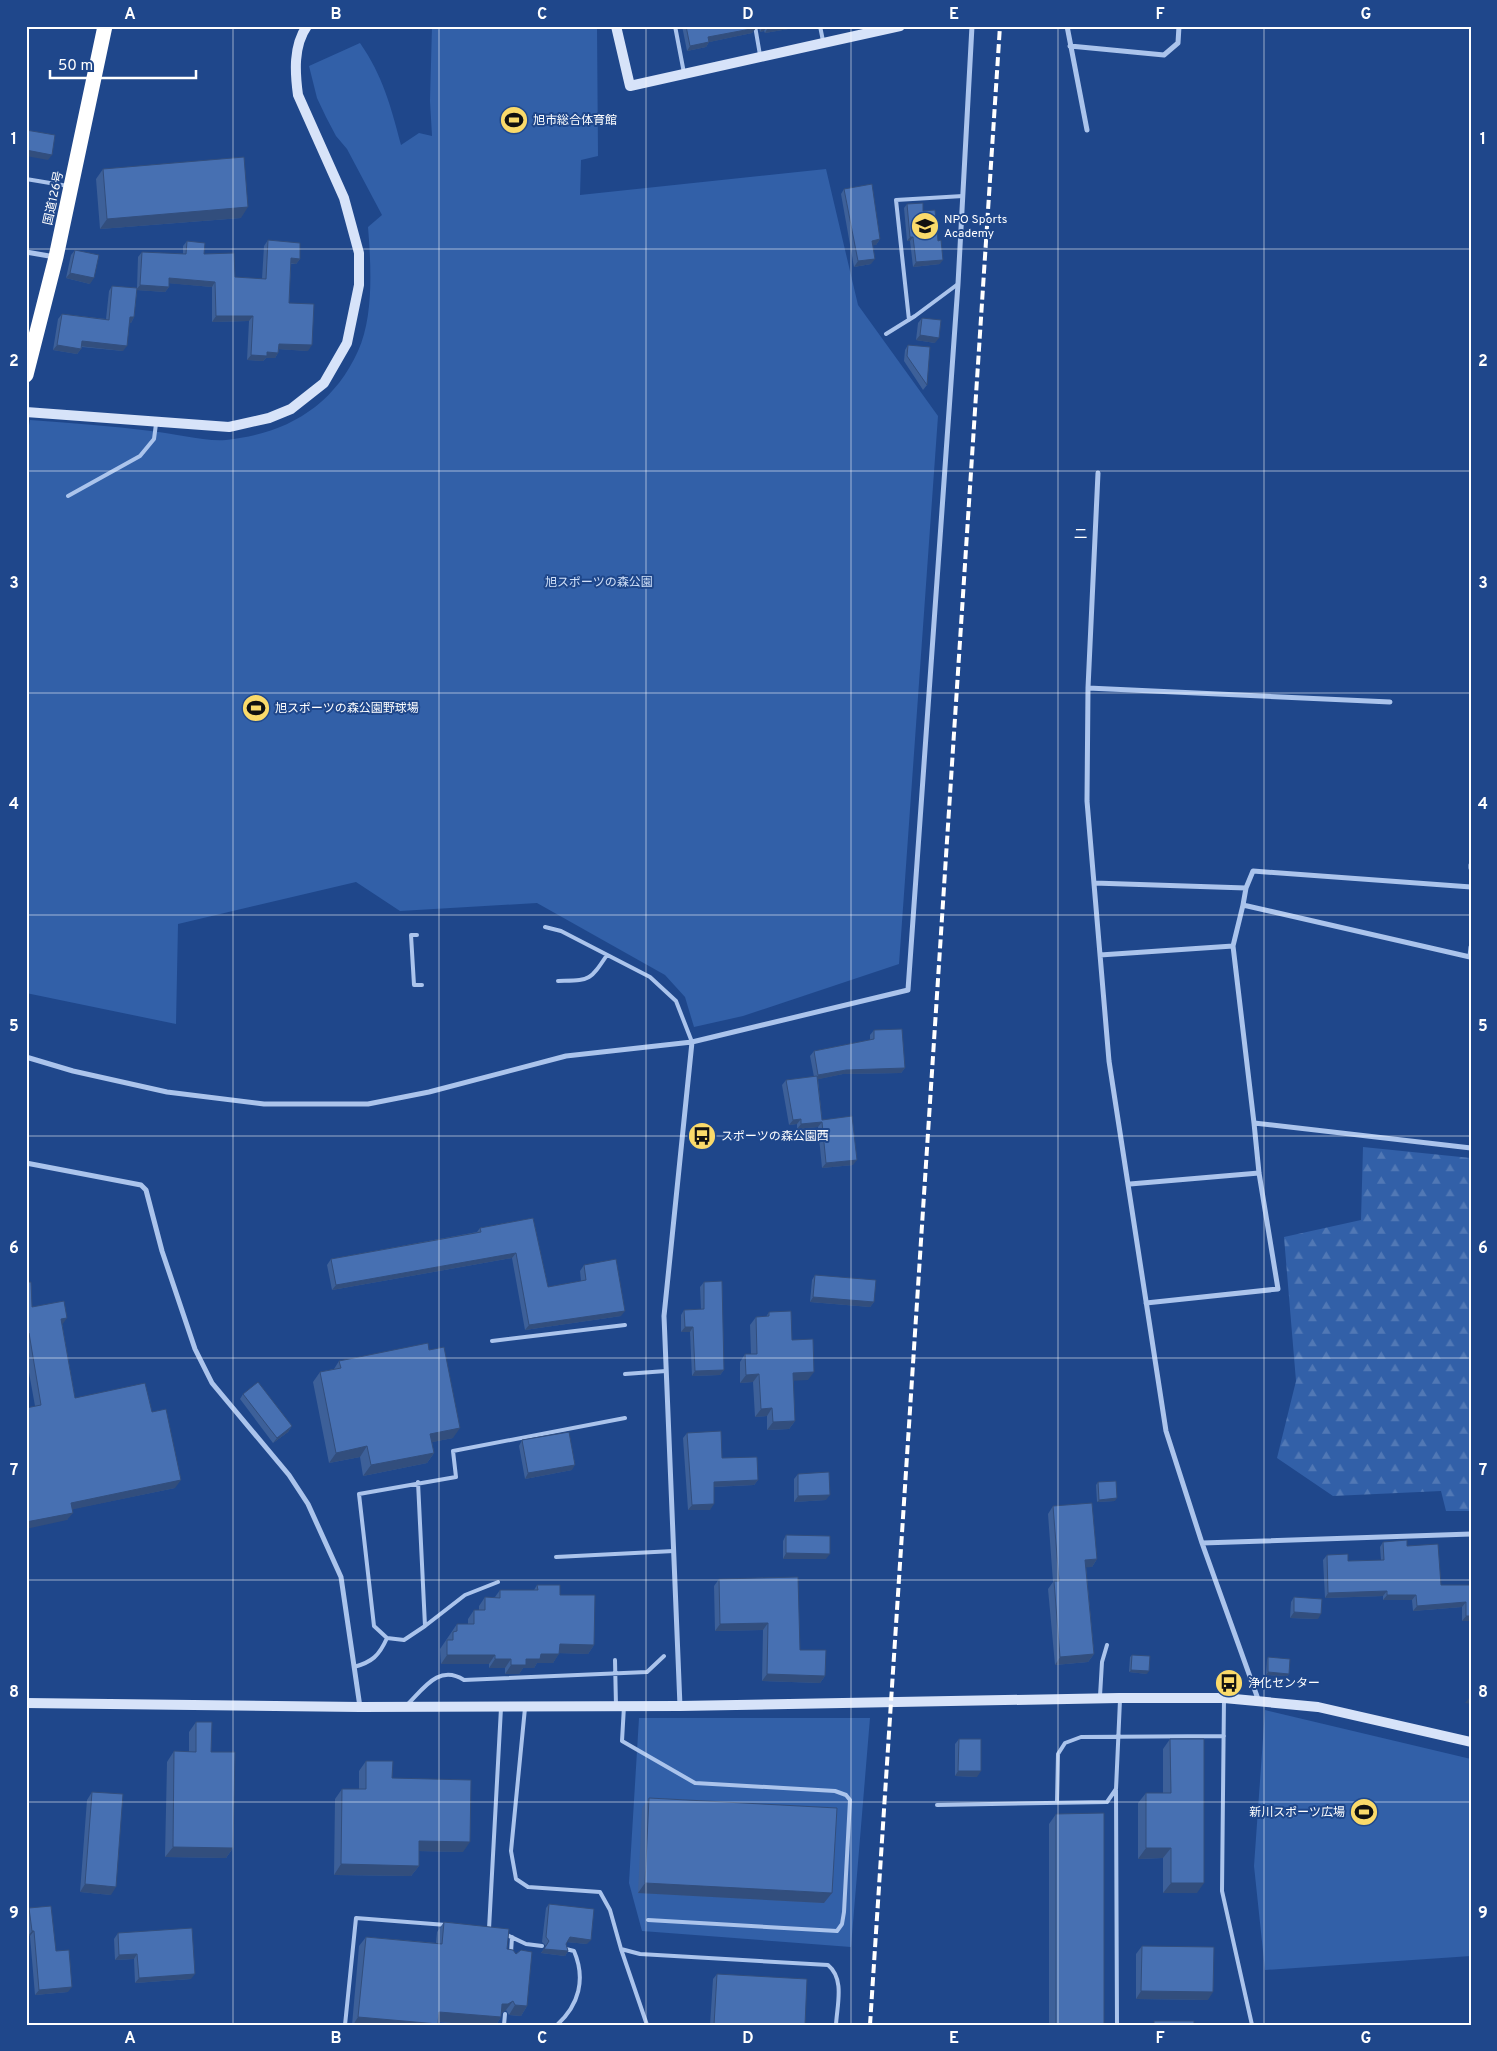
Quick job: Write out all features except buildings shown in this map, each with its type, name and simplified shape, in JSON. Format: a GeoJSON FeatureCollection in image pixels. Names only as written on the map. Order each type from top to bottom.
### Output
{"type":"FeatureCollection","features":[{"type":"Feature","properties":{"kind":"highway","name":"国道126号"},"geometry":{"type":"LineString","coordinates":[[26,375],[56,257],[106,26]]}},
{"type":"Feature","properties":{"kind":"street"},"geometry":{"type":"LineString","coordinates":[[26,412],[229,426],[269,418],[284,412],[307,399],[324,383],[347,343],[359,285],[359,253],[344,198],[298,96],[296,78],[298,44],[307,26]]}},
{"type":"Feature","properties":{"kind":"street"},"geometry":{"type":"LineString","coordinates":[[616,26],[630,86],[900,26]]}},
{"type":"Feature","properties":{"kind":"street"},"geometry":{"type":"LineString","coordinates":[[26,1057],[73,1071],[167,1092],[264,1104],[368,1104],[429,1092],[566,1056],[692,1042],[908,990],[958,284],[972,26]]}},
{"type":"Feature","properties":{"kind":"street"},"geometry":{"type":"LineString","coordinates":[[1067,26],[1087,130]]}},
{"type":"Feature","properties":{"kind":"street"},"geometry":{"type":"LineString","coordinates":[[1070,46],[1164,55],[1178,43],[1179,26]]}},
{"type":"Feature","properties":{"kind":"street"},"geometry":{"type":"LineString","coordinates":[[26,252],[56,257]]}},
{"type":"Feature","properties":{"kind":"street"},"geometry":{"type":"LineString","coordinates":[[1098,473],[1088,688],[1087,801],[1109,1061],[1130,1184],[1166,1431],[1202,1544],[1258,1700]]}},
{"type":"Feature","properties":{"kind":"street"},"geometry":{"type":"LineString","coordinates":[[1088,688],[1390,702]]}},
{"type":"Feature","properties":{"kind":"street"},"geometry":{"type":"LineString","coordinates":[[1146,1303],[1278,1289],[1259,1173],[1233,946],[1246,888],[1253,871],[1471,887]]}},
{"type":"Feature","properties":{"kind":"street"},"geometry":{"type":"LineString","coordinates":[[1094,883],[1246,888]]}},
{"type":"Feature","properties":{"kind":"street"},"geometry":{"type":"LineString","coordinates":[[1242,905],[1470,957],[1471,947]]}},
{"type":"Feature","properties":{"kind":"street"},"geometry":{"type":"LineString","coordinates":[[1100,954],[1233,946]]}},
{"type":"Feature","properties":{"kind":"street"},"geometry":{"type":"LineString","coordinates":[[680,1706],[664,1316],[692,1042]]}},
{"type":"Feature","properties":{"kind":"street"},"geometry":{"type":"LineString","coordinates":[[1254,1123],[1471,1148]]}},
{"type":"Feature","properties":{"kind":"street"},"geometry":{"type":"LineString","coordinates":[[26,1163],[141,1186],[146,1190],[162,1251],[195,1349],[212,1383],[289,1474],[308,1504],[341,1577],[360,1707]]}},
{"type":"Feature","properties":{"kind":"street"},"geometry":{"type":"LineString","coordinates":[[1130,1184],[1259,1173]]}},
{"type":"Feature","properties":{"kind":"street"},"geometry":{"type":"LineString","coordinates":[[1202,1544],[1471,1534]]}},
{"type":"Feature","properties":{"kind":"street"},"geometry":{"type":"LineString","coordinates":[[26,1704],[360,1707],[680,1706],[1100,1698],[1224,1698],[1258,1700],[1336,1710],[1471,1742]]}},
{"type":"Feature","properties":{"kind":"lane"},"geometry":{"type":"LineString","coordinates":[[675,26],[684,74]]}},
{"type":"Feature","properties":{"kind":"lane"},"geometry":{"type":"LineString","coordinates":[[755,26],[761,57]]}},
{"type":"Feature","properties":{"kind":"lane"},"geometry":{"type":"LineString","coordinates":[[820,26],[824,43]]}},
{"type":"Feature","properties":{"kind":"lane"},"geometry":{"type":"LineString","coordinates":[[26,180],[71,187]]}},
{"type":"Feature","properties":{"kind":"lane"},"geometry":{"type":"LineString","coordinates":[[909,320],[896,200],[963,196]]}},
{"type":"Feature","properties":{"kind":"lane"},"geometry":{"type":"LineString","coordinates":[[886,334],[909,320],[958,284]]}},
{"type":"Feature","properties":{"kind":"lane"},"geometry":{"type":"LineString","coordinates":[[68,496],[140,456],[154,439],[156,422]]}},
{"type":"Feature","properties":{"kind":"lane"},"geometry":{"type":"LineString","coordinates":[[545,927],[561,931],[650,977],[663,987],[676,1000],[692,1042]]}},
{"type":"Feature","properties":{"kind":"lane"},"geometry":{"type":"LineString","coordinates":[[417,935],[411,935],[414,985],[422,985]]}},
{"type":"Feature","properties":{"kind":"lane"},"geometry":{"type":"LineString","coordinates":[[558,981],[582,980],[592,977],[607,955]]}},
{"type":"Feature","properties":{"kind":"lane"},"geometry":{"type":"LineString","coordinates":[[492,1341],[625,1326]]}},
{"type":"Feature","properties":{"kind":"lane"},"geometry":{"type":"LineString","coordinates":[[625,1374],[666,1371]]}},
{"type":"Feature","properties":{"kind":"lane"},"geometry":{"type":"LineString","coordinates":[[498,1582],[465,1594],[426,1626],[404,1640],[387,1638],[374,1626],[359,1494],[418,1482],[456,1477],[454,1452],[625,1418]]}},
{"type":"Feature","properties":{"kind":"lane"},"geometry":{"type":"LineString","coordinates":[[418,1482],[426,1626]]}},
{"type":"Feature","properties":{"kind":"lane"},"geometry":{"type":"LineString","coordinates":[[556,1557],[674,1552]]}},
{"type":"Feature","properties":{"kind":"lane"},"geometry":{"type":"LineString","coordinates":[[354,1667],[373,1662],[387,1638]]}},
{"type":"Feature","properties":{"kind":"lane"},"geometry":{"type":"LineString","coordinates":[[1100,1698],[1102,1662],[1108,1645]]}},
{"type":"Feature","properties":{"kind":"lane"},"geometry":{"type":"LineString","coordinates":[[405,1707],[438,1675],[448,1673],[456,1674],[464,1680],[647,1672],[664,1656]]}},
{"type":"Feature","properties":{"kind":"lane"},"geometry":{"type":"LineString","coordinates":[[615,1660],[622,1741],[695,1784],[835,1791],[846,1795],[850,1800],[844,1912],[842,1924],[837,1931],[648,1920]]}},
{"type":"Feature","properties":{"kind":"lane"},"geometry":{"type":"LineString","coordinates":[[1118,2025],[1116,1789],[1120,1738],[1120,1698]]}},
{"type":"Feature","properties":{"kind":"lane"},"geometry":{"type":"LineString","coordinates":[[1224,1698],[1222,1891],[1252,2025]]}},
{"type":"Feature","properties":{"kind":"lane"},"geometry":{"type":"LineString","coordinates":[[501,1706],[487,1929],[512,1937],[526,1944],[542,1946]]}},
{"type":"Feature","properties":{"kind":"lane"},"geometry":{"type":"LineString","coordinates":[[525,1706],[511,1851],[516,1878],[528,1887],[600,1892],[610,1910],[621,1949],[648,2025]]}},
{"type":"Feature","properties":{"kind":"lane"},"geometry":{"type":"LineString","coordinates":[[1056,1803],[1058,1754],[1065,1742],[1081,1736],[1120,1738],[1224,1736]]}},
{"type":"Feature","properties":{"kind":"lane"},"geometry":{"type":"LineString","coordinates":[[937,1805],[1107,1802],[1116,1789]]}},
{"type":"Feature","properties":{"kind":"lane"},"geometry":{"type":"LineString","coordinates":[[345,2025],[356,1918],[450,1926]]}},
{"type":"Feature","properties":{"kind":"lane"},"geometry":{"type":"LineString","coordinates":[[510,1960],[512,1937]]}},
{"type":"Feature","properties":{"kind":"lane"},"geometry":{"type":"LineString","coordinates":[[557,2025],[567,2016],[578,1998],[579,1963],[574,1951],[566,1949]]}},
{"type":"Feature","properties":{"kind":"lane"},"geometry":{"type":"LineString","coordinates":[[621,1949],[640,1954],[828,1965],[834,1970],[839,1983],[836,2025]]}},
{"type":"Feature","properties":{"kind":"lane"},"geometry":{"type":"LineString","coordinates":[[504,2025],[505,2014]]}},
{"type":"Feature","properties":{"kind":"green space","name":"旭スポーツの森公園"},"geometry":{"type":"Polygon","coordinates":[[[432,26],[597,26],[598,156],[581,160],[580,195],[826,169],[858,305],[938,416],[899,964],[743,1016],[694,1027],[685,997],[665,975],[537,903],[400,911],[356,882],[178,924],[176,1024],[26,993],[26,441],[30,420],[159,432],[209,440],[226,440],[248,437],[287,424],[321,402],[348,371],[363,337],[367,322],[370,290],[368,227],[382,215],[347,149],[336,136],[326,117],[317,98],[309,66],[360,43],[380,80],[390,105],[401,145],[419,133],[432,136],[430,101],[432,26]]]}},
{"type":"Feature","properties":{"kind":"green space"},"geometry":{"type":"Polygon","coordinates":[[[1363,1147],[1471,1158],[1471,1511],[1446,1511],[1441,1491],[1333,1496],[1277,1458],[1296,1381],[1284,1237],[1361,1220],[1363,1147]]]}},
{"type":"Feature","properties":{"kind":"green space","name":"新川スポーツ広場"},"geometry":{"type":"Polygon","coordinates":[[[1265,1710],[1471,1759],[1471,1956],[1265,1970],[1254,1866],[1265,1710]]]}},
{"type":"Feature","properties":{"kind":"green space"},"geometry":{"type":"Polygon","coordinates":[[[639,1718],[870,1718],[851,1947],[642,1931],[629,1883],[639,1718]]]}},
{"type":"Feature","properties":{"kind":"railway"},"geometry":{"type":"LineString","coordinates":[[870,2025],[1000,26]]}},
{"type":"Feature","properties":{"kind":"place","name":"旭市総合体育館"},"geometry":{"type":"Point","coordinates":[514,120]}},
{"type":"Feature","properties":{"kind":"place","name":"NPO Sports Academy"},"geometry":{"type":"Point","coordinates":[925,226]}},
{"type":"Feature","properties":{"kind":"place","name":"旭スポーツの森公園野球場"},"geometry":{"type":"Point","coordinates":[256,708]}},
{"type":"Feature","properties":{"kind":"place","name":"スポーツの森公園西"},"geometry":{"type":"Point","coordinates":[702,1136]}},
{"type":"Feature","properties":{"kind":"place","name":"浄化センター"},"geometry":{"type":"Point","coordinates":[1229,1683]}},
{"type":"Feature","properties":{"kind":"place","name":"新川スポーツ広場"},"geometry":{"type":"Point","coordinates":[1364,1812]}},
{"type":"Feature","properties":{"kind":"district","name":"ニ"},"geometry":{"type":"Point","coordinates":[1081,534]}}]}
